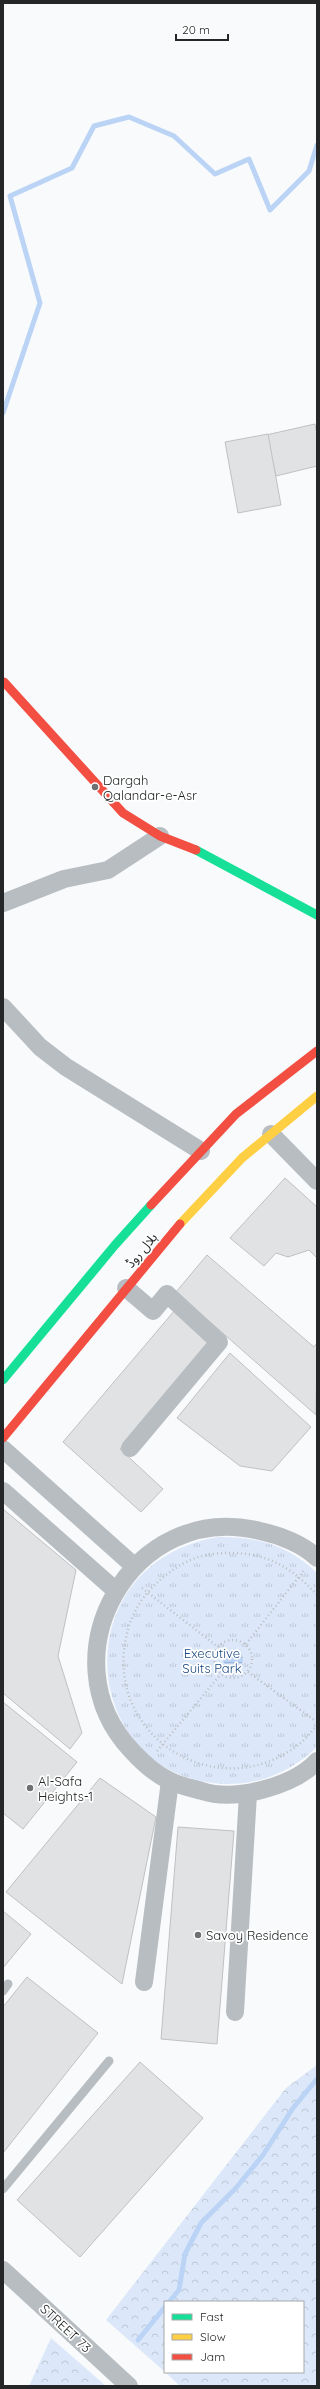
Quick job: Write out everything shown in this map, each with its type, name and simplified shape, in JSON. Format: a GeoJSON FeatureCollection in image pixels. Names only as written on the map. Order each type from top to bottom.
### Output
{"type":"FeatureCollection","features":[{"type":"Feature","properties":{"kind":"street"},"geometry":{"type":"LineString","coordinates":[[4,682],[123,814],[160,836],[188,846],[317,915]]}},
{"type":"Feature","properties":{"kind":"street"},"geometry":{"type":"LineString","coordinates":[[3,903],[64,879],[108,870],[160,836]]}},
{"type":"Feature","properties":{"kind":"street"},"geometry":{"type":"LineString","coordinates":[[3,1007],[40,1047],[66,1067],[201,1150]]}},
{"type":"Feature","properties":{"kind":"street","name":"ہلال روڈ"},"geometry":{"type":"LineString","coordinates":[[3,1380],[115,1245],[201,1150],[236,1114],[317,1051]]}},
{"type":"Feature","properties":{"kind":"street","name":"ہلال روڈ"},"geometry":{"type":"LineString","coordinates":[[3,1438],[182,1222],[236,1164],[317,1096]]}},
{"type":"Feature","properties":{"kind":"street"},"geometry":{"type":"LineString","coordinates":[[271,1134],[317,1181]]}},
{"type":"Feature","properties":{"kind":"street"},"geometry":{"type":"LineString","coordinates":[[126,1288],[153,1311],[167,1294],[219,1342],[130,1448]]}},
{"type":"Feature","properties":{"kind":"street"},"geometry":{"type":"LineString","coordinates":[[3,1448],[125,1577]]}},
{"type":"Feature","properties":{"kind":"street"},"geometry":{"type":"LineString","coordinates":[[3,1491],[125,1577]]}},
{"type":"Feature","properties":{"kind":"street"},"geometry":{"type":"LineString","coordinates":[[316,1557],[281,1536],[243,1526],[203,1528],[166,1542],[125,1577],[100,1626],[95,1664],[102,1703],[119,1738],[146,1766],[170,1781],[208,1793],[248,1794],[283,1783],[317,1761]]}},
{"type":"Feature","properties":{"kind":"street"},"geometry":{"type":"LineString","coordinates":[[144,1982],[170,1781]]}},
{"type":"Feature","properties":{"kind":"street"},"geometry":{"type":"LineString","coordinates":[[235,2012],[248,1794]]}},
{"type":"Feature","properties":{"kind":"street","name":"STREET 73"},"geometry":{"type":"LineString","coordinates":[[3,2270],[129,2386]]}},
{"type":"Feature","properties":{"kind":"lane"},"geometry":{"type":"LineString","coordinates":[[3,2188],[109,2061]]}},
{"type":"Feature","properties":{"kind":"path"},"geometry":{"type":"LineString","coordinates":[[317,1596],[300,1576],[270,1559],[237,1552],[203,1555],[172,1569],[146,1592],[129,1621],[122,1655],[125,1689],[139,1720],[162,1745],[194,1763],[216,1768],[245,1768],[274,1760],[299,1745],[317,1726]]}},
{"type":"Feature","properties":{"kind":"path"},"geometry":{"type":"LineString","coordinates":[[246,1644],[316,1557]]}},
{"type":"Feature","properties":{"kind":"path"},"geometry":{"type":"LineString","coordinates":[[125,1577],[218,1647]]}},
{"type":"Feature","properties":{"kind":"path"},"geometry":{"type":"LineString","coordinates":[[231,1640],[246,1644],[253,1658],[248,1672],[234,1679],[220,1674],[214,1661],[218,1647],[231,1640]]}},
{"type":"Feature","properties":{"kind":"path"},"geometry":{"type":"LineString","coordinates":[[248,1672],[317,1722]]}},
{"type":"Feature","properties":{"kind":"path"},"geometry":{"type":"LineString","coordinates":[[146,1766],[220,1674]]}},
{"type":"Feature","properties":{"kind":"green space","name":"Executive Suits Park"},"geometry":{"type":"Polygon","coordinates":[[[218,1537],[246,1538],[272,1544],[295,1556],[317,1573],[317,1747],[307,1756],[285,1770],[262,1779],[237,1784],[224,1784],[175,1773],[139,1747],[117,1710],[107,1668],[112,1625],[132,1586],[167,1555],[218,1537]]]}},
{"type":"Feature","properties":{"kind":"green space"},"geometry":{"type":"Polygon","coordinates":[[[317,2065],[317,2386],[180,2386],[166,2373],[304,2373],[304,2301],[164,2301],[164,2371],[106,2320],[286,2088],[317,2065]]]}},
{"type":"Feature","properties":{"kind":"green space"},"geometry":{"type":"Polygon","coordinates":[[[51,2338],[106,2386],[29,2386],[51,2338]]]}},
{"type":"Feature","properties":{"kind":"water"},"geometry":{"type":"Polygon","coordinates":[[[233,1649],[240,1652],[243,1659],[240,1666],[233,1669],[226,1666],[223,1659],[226,1652],[233,1649]]]}},
{"type":"Feature","properties":{"kind":"building"},"geometry":{"type":"Polygon","coordinates":[[[315,424],[317,434],[317,466],[276,476],[266,435],[315,424]]]}},
{"type":"Feature","properties":{"kind":"building"},"geometry":{"type":"Polygon","coordinates":[[[268,434],[281,505],[238,513],[225,442],[268,434]]]}},
{"type":"Feature","properties":{"kind":"building"},"geometry":{"type":"Polygon","coordinates":[[[285,1178],[317,1207],[317,1258],[309,1250],[288,1257],[276,1253],[264,1266],[230,1238],[285,1178]]]}},
{"type":"Feature","properties":{"kind":"building"},"geometry":{"type":"Polygon","coordinates":[[[207,1255],[314,1347],[317,1343],[316,1415],[176,1292],[207,1255]]]}},
{"type":"Feature","properties":{"kind":"building"},"geometry":{"type":"Polygon","coordinates":[[[175,1310],[210,1342],[120,1449],[163,1489],[141,1512],[63,1442],[175,1310]]]}},
{"type":"Feature","properties":{"kind":"building"},"geometry":{"type":"Polygon","coordinates":[[[230,1353],[311,1427],[272,1471],[240,1466],[177,1418],[230,1353]]]}},
{"type":"Feature","properties":{"kind":"building"},"geometry":{"type":"Polygon","coordinates":[[[3,1509],[76,1570],[58,1656],[82,1733],[70,1749],[3,1693],[3,1509]]]}},
{"type":"Feature","properties":{"kind":"building","name":"Al-Safa Heights-1"},"geometry":{"type":"Polygon","coordinates":[[[3,1702],[77,1762],[23,1829],[3,1813],[3,1702]]]}},
{"type":"Feature","properties":{"kind":"building"},"geometry":{"type":"Polygon","coordinates":[[[100,1778],[156,1817],[122,1984],[6,1892],[100,1778]]]}},
{"type":"Feature","properties":{"kind":"building","name":"Savoy Residence"},"geometry":{"type":"Polygon","coordinates":[[[178,1827],[234,1831],[217,2044],[161,2039],[178,1827]]]}},
{"type":"Feature","properties":{"kind":"building"},"geometry":{"type":"Polygon","coordinates":[[[3,1911],[31,1934],[3,1968],[3,1911]]]}},
{"type":"Feature","properties":{"kind":"building"},"geometry":{"type":"Polygon","coordinates":[[[27,1977],[98,2033],[3,2153],[3,2007],[27,1977]]]}},
{"type":"Feature","properties":{"kind":"building"},"geometry":{"type":"Polygon","coordinates":[[[140,2062],[203,2118],[80,2257],[17,2200],[140,2062]]]}},
{"type":"Feature","properties":{"kind":"waterway"},"geometry":{"type":"LineString","coordinates":[[3,413],[40,303],[10,196],[72,168],[94,126],[129,117],[174,136],[215,174],[249,159],[270,210],[309,171],[317,145]]}},
{"type":"Feature","properties":{"kind":"waterway"},"geometry":{"type":"LineString","coordinates":[[170,2301],[179,2290],[185,2254],[201,2223],[236,2188],[263,2155],[293,2108],[317,2079]]}},
{"type":"Feature","properties":{"kind":"waterway"},"geometry":{"type":"LineString","coordinates":[[138,2340],[164,2308]]}},
{"type":"Feature","properties":{"kind":"traffic: fast"},"geometry":{"type":"LineString","coordinates":[[196,850],[317,915]]}},
{"type":"Feature","properties":{"kind":"traffic: fast"},"geometry":{"type":"LineString","coordinates":[[3,1380],[115,1245],[151,1205]]}},
{"type":"Feature","properties":{"kind":"traffic: slow"},"geometry":{"type":"LineString","coordinates":[[180,1224],[242,1158],[317,1096]]}},
{"type":"Feature","properties":{"kind":"traffic: jam"},"geometry":{"type":"LineString","coordinates":[[4,682],[123,813],[160,836],[196,850]]}},
{"type":"Feature","properties":{"kind":"traffic: jam"},"geometry":{"type":"LineString","coordinates":[[151,1205],[236,1114],[317,1051]]}},
{"type":"Feature","properties":{"kind":"traffic: jam"},"geometry":{"type":"LineString","coordinates":[[3,1438],[180,1224]]}},
{"type":"Feature","properties":{"kind":"place","name":"Dargah Qalandar-e-Asr"},"geometry":{"type":"Point","coordinates":[95,787]}},
{"type":"Feature","properties":{"kind":"place","name":"Al-Safa Heights-1"},"geometry":{"type":"Point","coordinates":[30,1788]}},
{"type":"Feature","properties":{"kind":"place","name":"Savoy Residence"},"geometry":{"type":"Point","coordinates":[198,1935]}}]}
